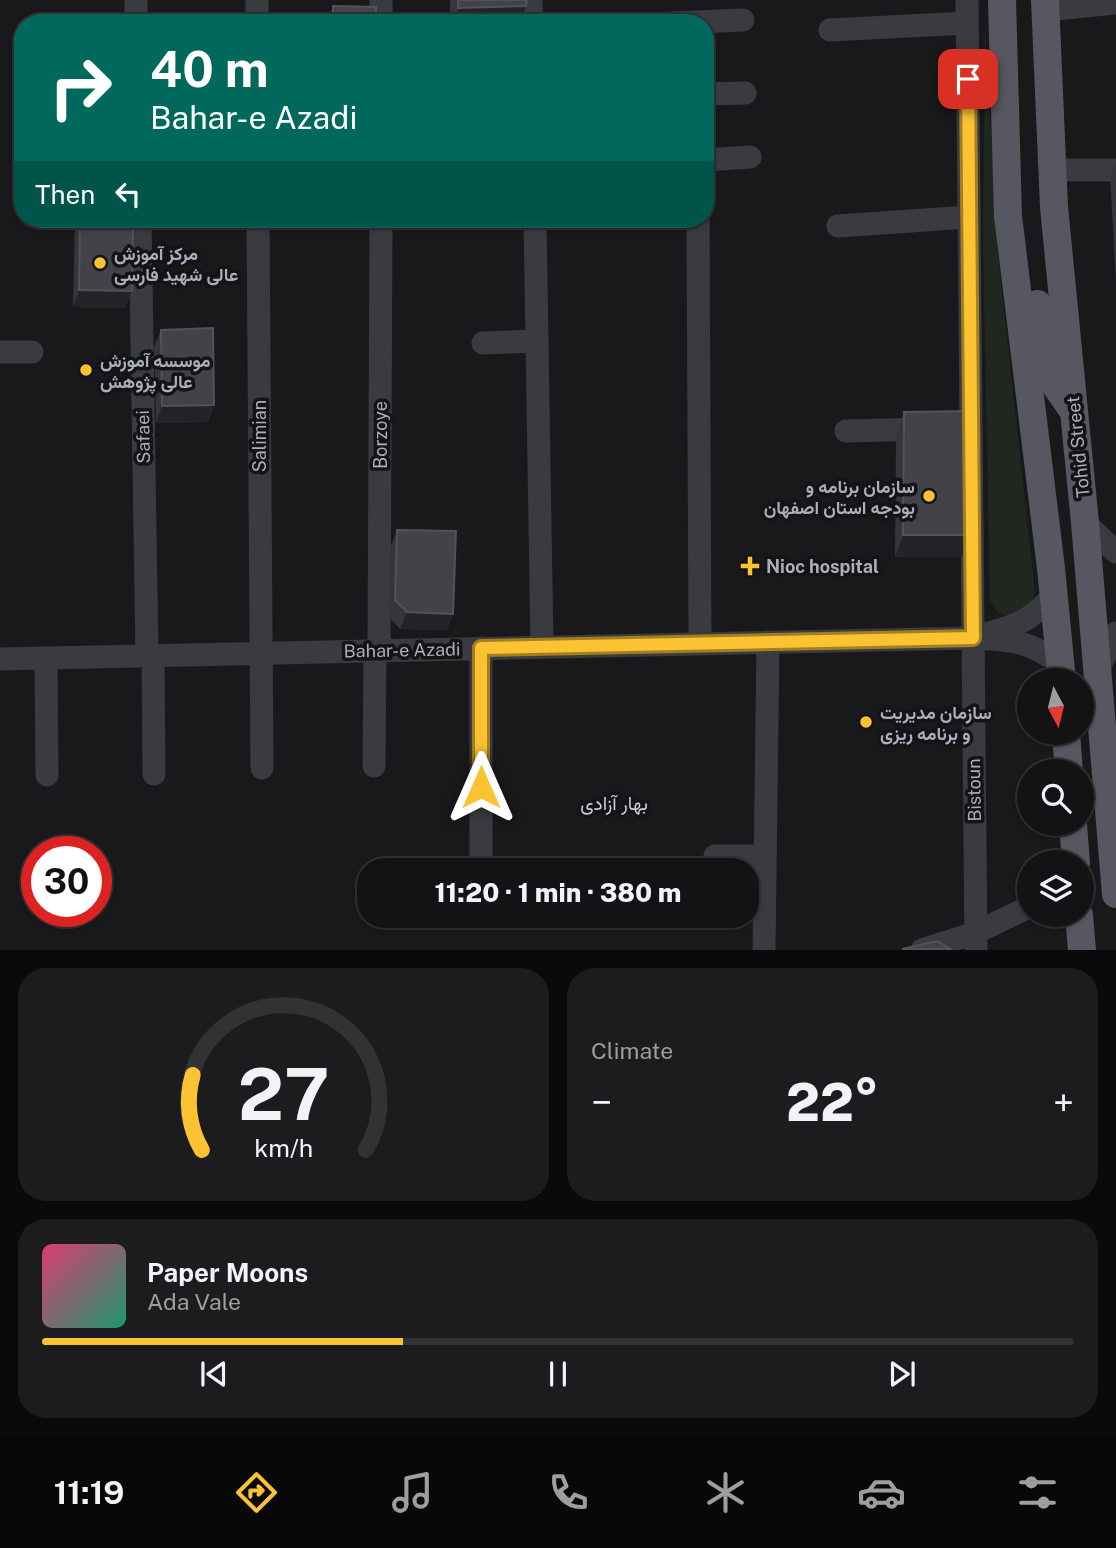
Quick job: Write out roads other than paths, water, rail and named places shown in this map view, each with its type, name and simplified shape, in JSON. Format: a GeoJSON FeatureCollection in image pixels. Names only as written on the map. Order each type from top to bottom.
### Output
{"type":"FeatureCollection","features":[{"type":"Feature","properties":{"kind":"main road"},"geometry":{"type":"LineString","coordinates":[[1002,0],[1008,206],[1062,668]]}},
{"type":"Feature","properties":{"kind":"main road","name":"Tohid Street"},"geometry":{"type":"LineString","coordinates":[[1046,5],[1051,170],[1116,884]]}},
{"type":"Feature","properties":{"kind":"main road"},"geometry":{"type":"LineString","coordinates":[[1008,206],[1014,193],[1020,191],[1025,194],[1047,373],[1074,411]]}},
{"type":"Feature","properties":{"kind":"street","name":"Bistoun"},"geometry":{"type":"LineString","coordinates":[[967,0],[975,941]]}},
{"type":"Feature","properties":{"kind":"street"},"geometry":{"type":"LineString","coordinates":[[1046,5],[1116,3]]}},
{"type":"Feature","properties":{"kind":"street"},"geometry":{"type":"LineString","coordinates":[[714,17],[743,20]]}},
{"type":"Feature","properties":{"kind":"street"},"geometry":{"type":"LineString","coordinates":[[830,30],[967,23]]}},
{"type":"Feature","properties":{"kind":"street"},"geometry":{"type":"LineString","coordinates":[[714,94],[745,93]]}},
{"type":"Feature","properties":{"kind":"street"},"geometry":{"type":"LineString","coordinates":[[714,159],[750,157]]}},
{"type":"Feature","properties":{"kind":"street"},"geometry":{"type":"LineString","coordinates":[[1051,170],[1116,170]]}},
{"type":"Feature","properties":{"kind":"street"},"geometry":{"type":"LineString","coordinates":[[838,226],[969,218]]}},
{"type":"Feature","properties":{"kind":"street","name":"Safaei"},"geometry":{"type":"LineString","coordinates":[[140,228],[154,774]]}},
{"type":"Feature","properties":{"kind":"street","name":"Salimian"},"geometry":{"type":"LineString","coordinates":[[258,228],[262,768]]}},
{"type":"Feature","properties":{"kind":"street","name":"Borzoye"},"geometry":{"type":"LineString","coordinates":[[374,766],[381,228]]}},
{"type":"Feature","properties":{"kind":"street"},"geometry":{"type":"LineString","coordinates":[[535,228],[542,647]]}},
{"type":"Feature","properties":{"kind":"street"},"geometry":{"type":"LineString","coordinates":[[698,228],[699,643]]}},
{"type":"Feature","properties":{"kind":"street"},"geometry":{"type":"LineString","coordinates":[[483,343],[537,341]]}},
{"type":"Feature","properties":{"kind":"street"},"geometry":{"type":"LineString","coordinates":[[0,352],[32,352]]}},
{"type":"Feature","properties":{"kind":"street"},"geometry":{"type":"LineString","coordinates":[[846,431],[971,428]]}},
{"type":"Feature","properties":{"kind":"street"},"geometry":{"type":"LineString","coordinates":[[1085,523],[1116,552]]}},
{"type":"Feature","properties":{"kind":"street","name":"Bahar-e Azadi"},"geometry":{"type":"LineString","coordinates":[[973,638],[1020,624],[1035,615],[1054,596]]}},
{"type":"Feature","properties":{"kind":"street"},"geometry":{"type":"LineString","coordinates":[[1098,670],[1116,634]]}},
{"type":"Feature","properties":{"kind":"street","name":"Bahar-e Azadi"},"geometry":{"type":"LineString","coordinates":[[0,659],[973,638],[1020,641],[1040,649],[1058,668]]}},
{"type":"Feature","properties":{"kind":"street"},"geometry":{"type":"LineString","coordinates":[[764,950],[768,642]]}},
{"type":"Feature","properties":{"kind":"street"},"geometry":{"type":"LineString","coordinates":[[481,648],[481,858]]}},
{"type":"Feature","properties":{"kind":"street"},"geometry":{"type":"LineString","coordinates":[[46,658],[47,775]]}},
{"type":"Feature","properties":{"kind":"street"},"geometry":{"type":"LineString","coordinates":[[715,856],[765,856]]}},
{"type":"Feature","properties":{"kind":"street"},"geometry":{"type":"LineString","coordinates":[[922,950],[975,941],[1017,914]]}},
{"type":"Feature","properties":{"kind":"place","name":"مرکز آموزش عالی شهید فارسی"},"geometry":{"type":"Point","coordinates":[100,263]}},
{"type":"Feature","properties":{"kind":"place","name":"موسسه آموزش عالی پژوهش"},"geometry":{"type":"Point","coordinates":[86,370]}},
{"type":"Feature","properties":{"kind":"place","name":"سازمان برنامه و بودجه استان اصفهان"},"geometry":{"type":"Point","coordinates":[929,496]}},
{"type":"Feature","properties":{"kind":"place","name":"Nioc hospital"},"geometry":{"type":"Point","coordinates":[750,566]}},
{"type":"Feature","properties":{"kind":"place","name":"سازمان مدیریت و برنامه ریزی"},"geometry":{"type":"Point","coordinates":[866,722]}},
{"type":"Feature","properties":{"kind":"district","name":"بهار آزادی"},"geometry":{"type":"Point","coordinates":[614,803]}}]}
